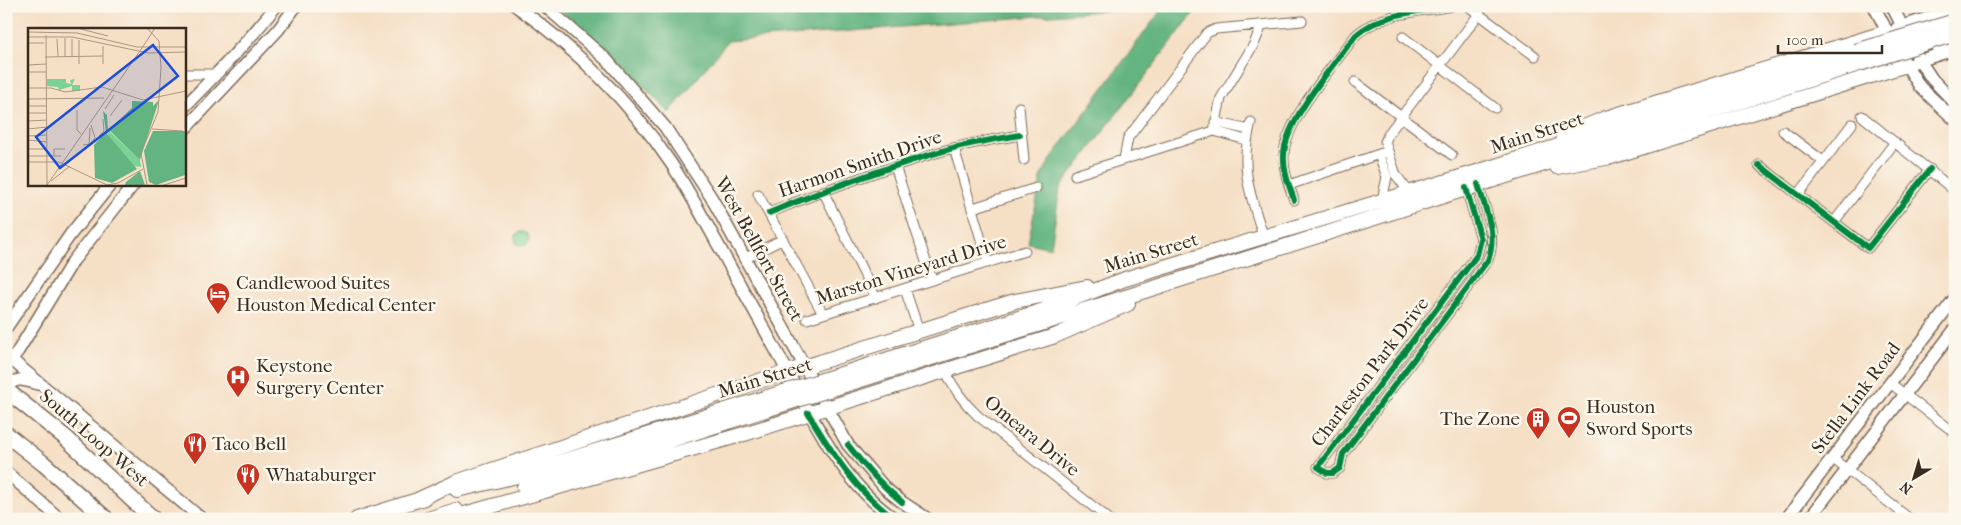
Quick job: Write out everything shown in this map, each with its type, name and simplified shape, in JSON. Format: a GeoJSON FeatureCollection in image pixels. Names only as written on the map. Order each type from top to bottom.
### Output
{"type":"FeatureCollection","features":[{"type":"Feature","properties":{"kind":"highway","name":"Main Street"},"geometry":{"type":"LineString","coordinates":[[852,376],[1047,322],[1212,269],[1955,20]]}},
{"type":"Feature","properties":{"kind":"highway"},"geometry":{"type":"LineString","coordinates":[[1858,52],[1887,32]]}},
{"type":"Feature","properties":{"kind":"highway","name":"Main Street"},"geometry":{"type":"LineString","coordinates":[[357,519],[416,500],[513,477],[760,405],[852,376],[1041,311],[1125,279],[1264,238],[1382,200],[1409,192],[1494,179],[1858,52],[1955,34]]}},
{"type":"Feature","properties":{"kind":"highway"},"geometry":{"type":"LineString","coordinates":[[1858,52],[1869,45],[1880,62],[1879,69],[1874,76]]}},
{"type":"Feature","properties":{"kind":"highway"},"geometry":{"type":"LineString","coordinates":[[1494,179],[1611,157],[1906,65]]}},
{"type":"Feature","properties":{"kind":"highway"},"geometry":{"type":"LineString","coordinates":[[447,519],[768,426],[1055,336],[1212,269]]}},
{"type":"Feature","properties":{"kind":"highway"},"geometry":{"type":"LineString","coordinates":[[416,500],[456,482],[805,366],[1015,301],[1125,279]]}},
{"type":"Feature","properties":{"kind":"highway"},"geometry":{"type":"LineString","coordinates":[[840,356],[831,371],[838,390],[852,399]]}},
{"type":"Feature","properties":{"kind":"highway"},"geometry":{"type":"LineString","coordinates":[[762,380],[773,385],[781,409],[778,417],[768,426]]}},
{"type":"Feature","properties":{"kind":"highway","name":"South Loop West"},"geometry":{"type":"LineString","coordinates":[[9,391],[73,444],[154,519]]}},
{"type":"Feature","properties":{"kind":"highway","name":"Main Street"},"geometry":{"type":"LineString","coordinates":[[428,519],[760,405]]}},
{"type":"Feature","properties":{"kind":"highway"},"geometry":{"type":"LineString","coordinates":[[6,434],[51,470],[106,519]]}},
{"type":"Feature","properties":{"kind":"main road"},"geometry":{"type":"LineString","coordinates":[[185,101],[216,74],[264,22],[276,6]]}},
{"type":"Feature","properties":{"kind":"main road"},"geometry":{"type":"LineString","coordinates":[[185,129],[278,30],[296,6]]}},
{"type":"Feature","properties":{"kind":"main road","name":"West Bellfort Street"},"geometry":{"type":"LineString","coordinates":[[516,6],[576,54],[628,108],[670,162],[788,372],[808,413],[832,453],[850,478],[892,517]]}},
{"type":"Feature","properties":{"kind":"main road","name":"West Bellfort Street"},"geometry":{"type":"LineString","coordinates":[[545,6],[596,50],[628,81],[665,127],[684,153],[711,197],[848,445],[864,466],[885,488],[928,519]]}},
{"type":"Feature","properties":{"kind":"main road"},"geometry":{"type":"LineString","coordinates":[[1874,6],[1887,32],[1920,87],[1955,120]]}},
{"type":"Feature","properties":{"kind":"main road"},"geometry":{"type":"LineString","coordinates":[[1892,6],[1920,61],[1932,79],[1955,103]]}},
{"type":"Feature","properties":{"kind":"main road"},"geometry":{"type":"LineString","coordinates":[[1887,32],[1955,10]]}},
{"type":"Feature","properties":{"kind":"main road"},"geometry":{"type":"LineString","coordinates":[[1935,16],[1929,23],[1927,31],[1938,49],[1953,50]]}},
{"type":"Feature","properties":{"kind":"main road"},"geometry":{"type":"LineString","coordinates":[[548,30],[560,18]]}},
{"type":"Feature","properties":{"kind":"main road"},"geometry":{"type":"LineString","coordinates":[[1906,65],[1953,50]]}},
{"type":"Feature","properties":{"kind":"main road"},"geometry":{"type":"LineString","coordinates":[[216,74],[228,84]]}},
{"type":"Feature","properties":{"kind":"main road"},"geometry":{"type":"LineString","coordinates":[[670,162],[684,153]]}},
{"type":"Feature","properties":{"kind":"main road"},"geometry":{"type":"LineString","coordinates":[[6,328],[59,251],[110,185]]}},
{"type":"Feature","properties":{"kind":"main road"},"geometry":{"type":"LineString","coordinates":[[133,185],[72,261],[8,360],[82,417],[202,519]]}},
{"type":"Feature","properties":{"kind":"main road"},"geometry":{"type":"LineString","coordinates":[[59,251],[72,261]]}},
{"type":"Feature","properties":{"kind":"main road"},"geometry":{"type":"LineString","coordinates":[[729,266],[744,259]]}},
{"type":"Feature","properties":{"kind":"main road","name":"Stella Link Road"},"geometry":{"type":"LineString","coordinates":[[1786,519],[1890,383],[1952,306]]}},
{"type":"Feature","properties":{"kind":"main road","name":"Stella Link Road"},"geometry":{"type":"LineString","coordinates":[[1809,519],[1955,328]]}},
{"type":"Feature","properties":{"kind":"main road"},"geometry":{"type":"LineString","coordinates":[[9,391],[12,382],[20,380],[39,384]]}},
{"type":"Feature","properties":{"kind":"main road"},"geometry":{"type":"LineString","coordinates":[[6,472],[60,519]]}},
{"type":"Feature","properties":{"kind":"main road"},"geometry":{"type":"LineString","coordinates":[[892,517],[902,502]]}},
{"type":"Feature","properties":{"kind":"street"},"geometry":{"type":"LineString","coordinates":[[1294,200],[1286,177],[1284,153],[1290,130],[1321,82],[1356,35],[1370,25],[1391,16],[1452,6]]}},
{"type":"Feature","properties":{"kind":"street"},"geometry":{"type":"LineString","coordinates":[[1468,6],[1535,56]]}},
{"type":"Feature","properties":{"kind":"street"},"geometry":{"type":"LineString","coordinates":[[1409,192],[1390,170],[1383,153],[1385,142],[1479,14]]}},
{"type":"Feature","properties":{"kind":"street"},"geometry":{"type":"LineString","coordinates":[[1124,159],[1128,138],[1207,33],[1216,29],[1302,21]]}},
{"type":"Feature","properties":{"kind":"street"},"geometry":{"type":"LineString","coordinates":[[1214,126],[1221,98],[1254,44],[1262,25]]}},
{"type":"Feature","properties":{"kind":"street"},"geometry":{"type":"LineString","coordinates":[[1403,37],[1495,108]]}},
{"type":"Feature","properties":{"kind":"street"},"geometry":{"type":"LineString","coordinates":[[185,74],[216,74]]}},
{"type":"Feature","properties":{"kind":"street"},"geometry":{"type":"LineString","coordinates":[[1355,82],[1452,155]]}},
{"type":"Feature","properties":{"kind":"street"},"geometry":{"type":"LineString","coordinates":[[1019,107],[1020,135],[1024,160]]}},
{"type":"Feature","properties":{"kind":"street"},"geometry":{"type":"LineString","coordinates":[[1862,116],[1955,190]]}},
{"type":"Feature","properties":{"kind":"street"},"geometry":{"type":"LineString","coordinates":[[1798,195],[1852,124]]}},
{"type":"Feature","properties":{"kind":"street"},"geometry":{"type":"LineString","coordinates":[[1214,126],[1246,140]]}},
{"type":"Feature","properties":{"kind":"street"},"geometry":{"type":"LineString","coordinates":[[1075,175],[1214,126],[1250,126],[1244,158],[1247,182],[1264,238]]}},
{"type":"Feature","properties":{"kind":"street"},"geometry":{"type":"LineString","coordinates":[[1783,131],[1823,161]]}},
{"type":"Feature","properties":{"kind":"street","name":"Harmon Smith Drive"},"geometry":{"type":"LineString","coordinates":[[769,214],[823,191],[895,166],[954,148],[1020,135]]}},
{"type":"Feature","properties":{"kind":"street"},"geometry":{"type":"LineString","coordinates":[[1834,222],[1895,142]]}},
{"type":"Feature","properties":{"kind":"street"},"geometry":{"type":"LineString","coordinates":[[954,148],[988,263]]}},
{"type":"Feature","properties":{"kind":"street"},"geometry":{"type":"LineString","coordinates":[[1289,185],[1383,153]]}},
{"type":"Feature","properties":{"kind":"street"},"geometry":{"type":"LineString","coordinates":[[1759,165],[1868,248],[1930,169]]}},
{"type":"Feature","properties":{"kind":"street"},"geometry":{"type":"LineString","coordinates":[[895,166],[932,280]]}},
{"type":"Feature","properties":{"kind":"street"},"geometry":{"type":"LineString","coordinates":[[1382,200],[1390,170]]}},
{"type":"Feature","properties":{"kind":"street","name":"Charleston Park Drive"},"geometry":{"type":"LineString","coordinates":[[1474,181],[1493,239],[1492,250],[1488,260],[1343,454],[1340,468],[1333,472],[1323,470],[1318,467],[1477,255],[1481,239],[1474,181]]}},
{"type":"Feature","properties":{"kind":"street"},"geometry":{"type":"LineString","coordinates":[[973,208],[1036,188]]}},
{"type":"Feature","properties":{"kind":"street"},"geometry":{"type":"LineString","coordinates":[[823,191],[876,298]]}},
{"type":"Feature","properties":{"kind":"street"},"geometry":{"type":"LineString","coordinates":[[758,194],[823,314]]}},
{"type":"Feature","properties":{"kind":"street"},"geometry":{"type":"LineString","coordinates":[[744,259],[783,239]]}},
{"type":"Feature","properties":{"kind":"street","name":"Marston Vineyard Drive"},"geometry":{"type":"LineString","coordinates":[[806,319],[1025,251]]}},
{"type":"Feature","properties":{"kind":"street"},"geometry":{"type":"LineString","coordinates":[[1465,270],[1475,277]]}},
{"type":"Feature","properties":{"kind":"street"},"geometry":{"type":"LineString","coordinates":[[903,290],[916,332]]}},
{"type":"Feature","properties":{"kind":"street","name":"Charleston Park Drive"},"geometry":{"type":"LineString","coordinates":[[1400,357],[1409,364]]}},
{"type":"Feature","properties":{"kind":"street","name":"Omeara Drive"},"geometry":{"type":"LineString","coordinates":[[944,370],[952,386],[966,405],[978,416],[1109,519]]}},
{"type":"Feature","properties":{"kind":"street"},"geometry":{"type":"LineString","coordinates":[[1890,383],[1955,433]]}},
{"type":"Feature","properties":{"kind":"street","name":"Charleston Park Drive"},"geometry":{"type":"LineString","coordinates":[[1344,433],[1353,440]]}},
{"type":"Feature","properties":{"kind":"street"},"geometry":{"type":"LineString","coordinates":[[1832,458],[1910,519]]}},
{"type":"Feature","properties":{"kind":"green space"},"geometry":{"type":"Polygon","coordinates":[[[555,6],[1164,6],[728,41],[669,113],[609,51],[555,6]]]}},
{"type":"Feature","properties":{"kind":"green space"},"geometry":{"type":"Polygon","coordinates":[[[1164,6],[1199,6],[1060,188],[1051,248],[1028,243],[1042,174],[1053,156],[1164,6]]]}},
{"type":"Feature","properties":{"kind":"green space"},"geometry":{"type":"Polygon","coordinates":[[[519,232],[525,232],[529,239],[525,246],[519,246],[515,242],[515,236],[519,232]]]}},
{"type":"Feature","properties":{"kind":"cycle path"},"geometry":{"type":"LineString","coordinates":[[1294,200],[1284,167],[1286,141],[1292,126],[1312,93],[1356,35],[1366,27],[1389,17],[1452,6]]}},
{"type":"Feature","properties":{"kind":"cycle path"},"geometry":{"type":"LineString","coordinates":[[769,213],[906,162],[953,148],[1020,135]]}},
{"type":"Feature","properties":{"kind":"cycle path"},"geometry":{"type":"LineString","coordinates":[[1759,165],[1868,248],[1930,169]]}},
{"type":"Feature","properties":{"kind":"cycle path"},"geometry":{"type":"LineString","coordinates":[[1466,188],[1481,239],[1477,255],[1318,467],[1327,473],[1333,473],[1340,468],[1343,454],[1488,260],[1492,241],[1491,231],[1478,184]]}},
{"type":"Feature","properties":{"kind":"cycle path"},"geometry":{"type":"LineString","coordinates":[[808,413],[846,471],[868,497],[895,519]]}},
{"type":"Feature","properties":{"kind":"cycle path"},"geometry":{"type":"LineString","coordinates":[[848,445],[873,475],[902,502]]}},
{"type":"Feature","properties":{"kind":"place","name":"Candlewood Suites Houston Medical Center"},"geometry":{"type":"Point","coordinates":[218,315]}},
{"type":"Feature","properties":{"kind":"place","name":"Keystone Surgery Center"},"geometry":{"type":"Point","coordinates":[238,398]}},
{"type":"Feature","properties":{"kind":"place","name":"Houston Sword Sports"},"geometry":{"type":"Point","coordinates":[1569,439]}},
{"type":"Feature","properties":{"kind":"place","name":"The Zone"},"geometry":{"type":"Point","coordinates":[1538,440]}},
{"type":"Feature","properties":{"kind":"place","name":"Taco Bell"},"geometry":{"type":"Point","coordinates":[195,465]}},
{"type":"Feature","properties":{"kind":"place","name":"Whataburger"},"geometry":{"type":"Point","coordinates":[248,496]}}]}
